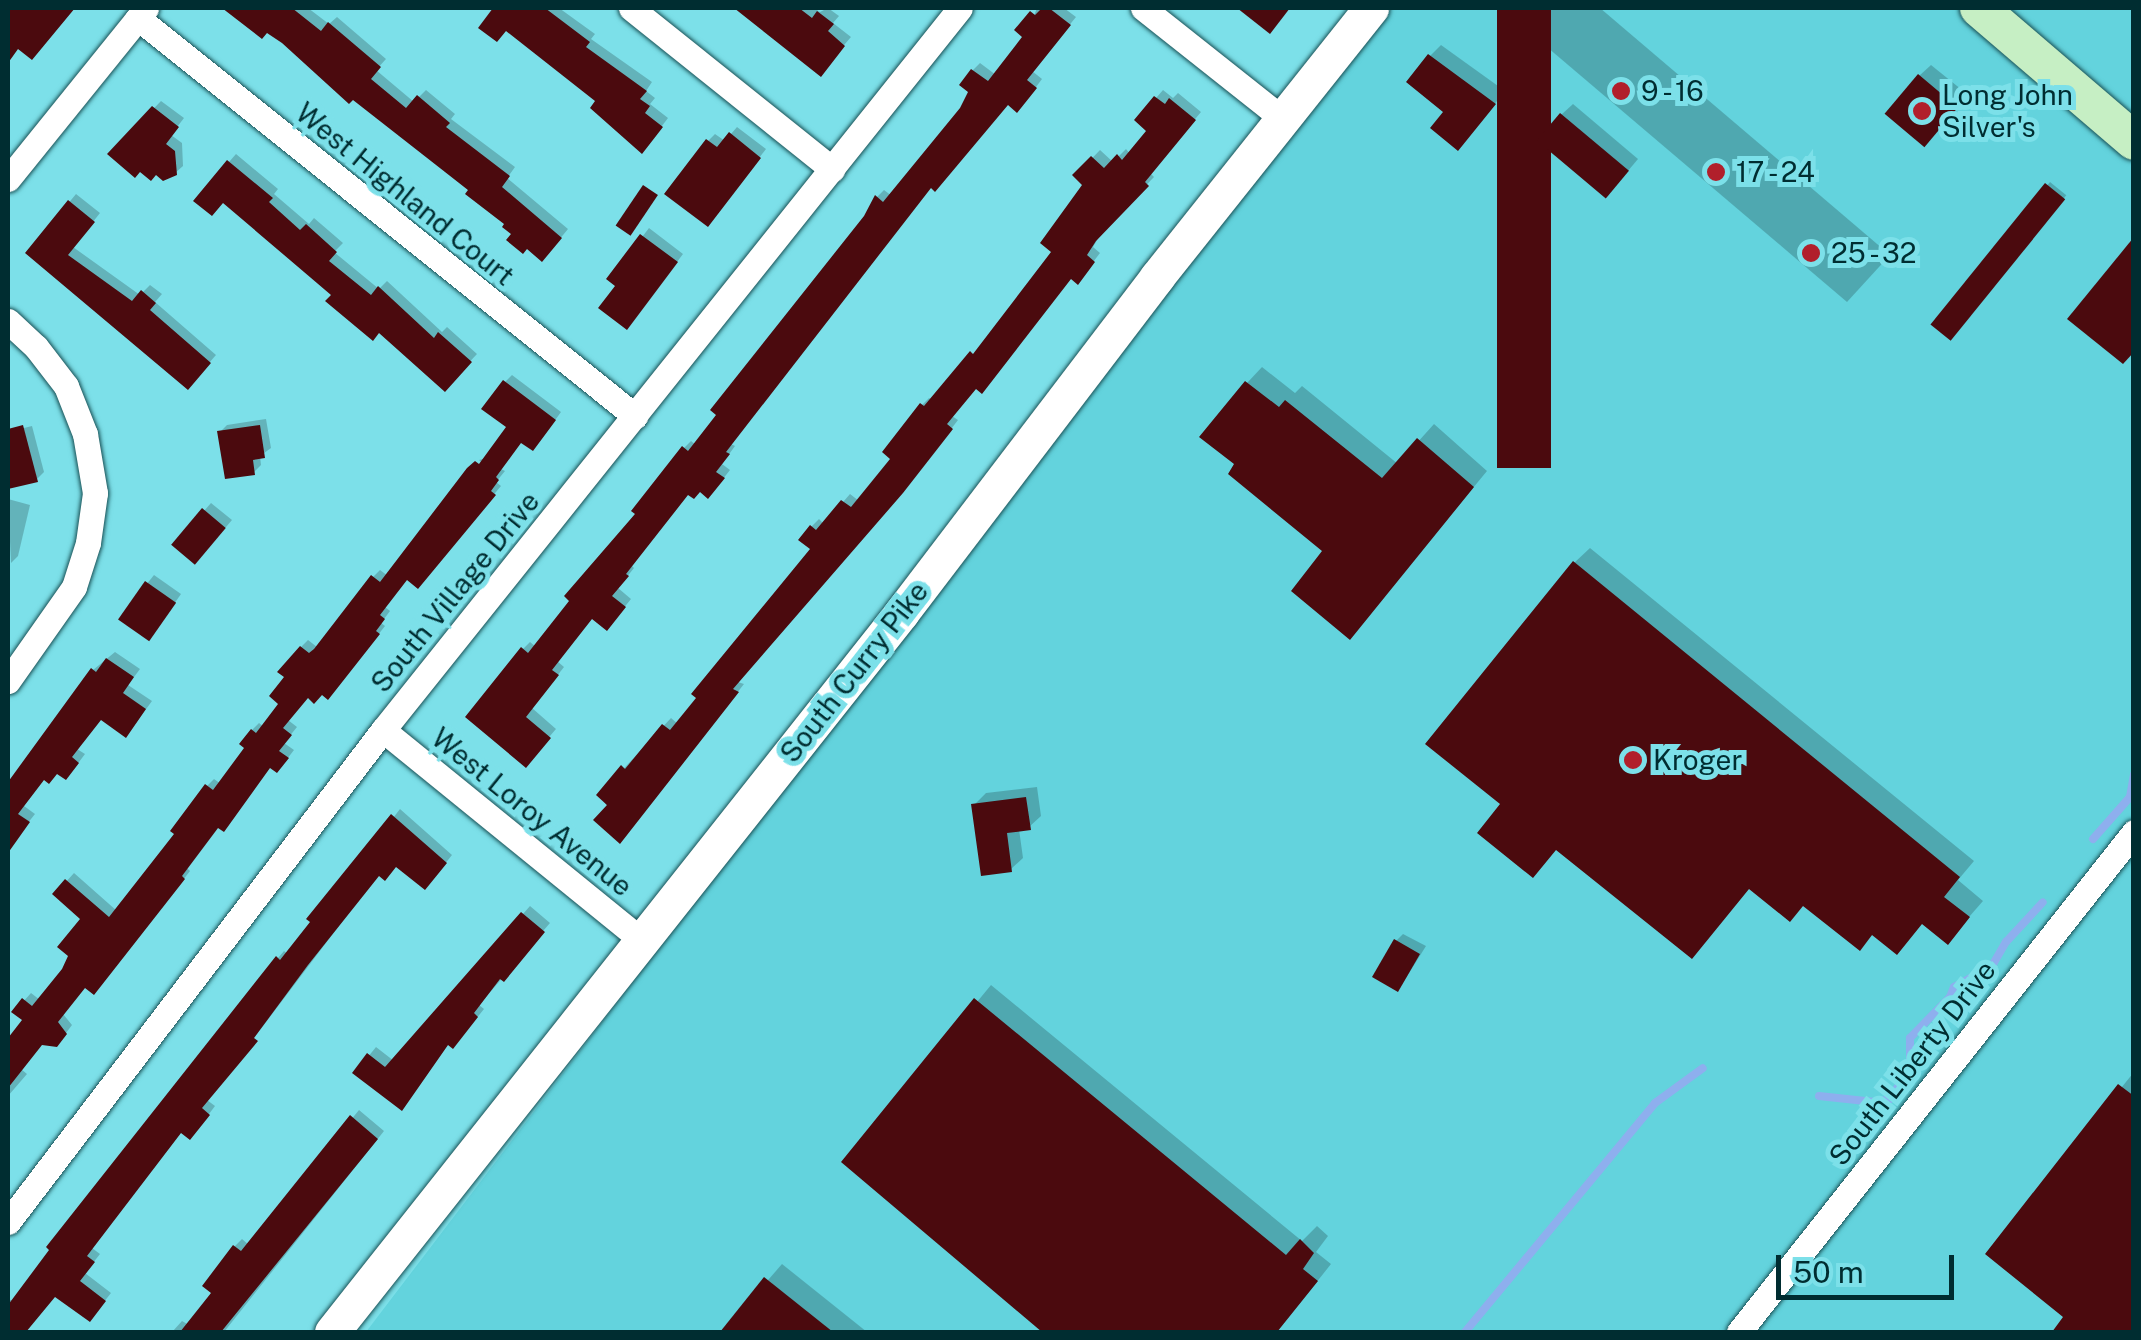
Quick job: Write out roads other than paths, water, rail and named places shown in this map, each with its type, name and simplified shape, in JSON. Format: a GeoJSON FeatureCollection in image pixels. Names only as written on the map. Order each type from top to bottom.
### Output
{"type":"FeatureCollection","features":[{"type":"Feature","properties":{"kind":"main road","name":"South Curry Pike"},"geometry":{"type":"LineString","coordinates":[[332,1332],[644,941],[1371,8]]}},
{"type":"Feature","properties":{"kind":"main road"},"geometry":{"type":"LineString","coordinates":[[1979,8],[2134,141]]}},
{"type":"Feature","properties":{"kind":"street"},"geometry":{"type":"LineString","coordinates":[[631,8],[832,168]]}},
{"type":"Feature","properties":{"kind":"street","name":"South Village Drive"},"geometry":{"type":"LineString","coordinates":[[8,1222],[383,730],[960,8]]}},
{"type":"Feature","properties":{"kind":"street"},"geometry":{"type":"LineString","coordinates":[[1143,8],[1282,118]]}},
{"type":"Feature","properties":{"kind":"street"},"geometry":{"type":"LineString","coordinates":[[8,179],[142,13]]}},
{"type":"Feature","properties":{"kind":"street","name":"West Highland Court"},"geometry":{"type":"LineString","coordinates":[[142,13],[635,416]]}},
{"type":"Feature","properties":{"kind":"street"},"geometry":{"type":"LineString","coordinates":[[8,320],[36,347],[66,386],[97,465],[93,517],[74,586],[8,681]]}},
{"type":"Feature","properties":{"kind":"street","name":"West Loroy Avenue"},"geometry":{"type":"LineString","coordinates":[[383,730],[644,941]]}},
{"type":"Feature","properties":{"kind":"street","name":"South Liberty Drive"},"geometry":{"type":"LineString","coordinates":[[1739,1332],[2134,832]]}},
{"type":"Feature","properties":{"kind":"waterway"},"geometry":{"type":"LineString","coordinates":[[2093,839],[2130,797],[2134,774]]}},
{"type":"Feature","properties":{"kind":"waterway"},"geometry":{"type":"LineString","coordinates":[[1819,1096],[1875,1102],[1890,1099],[1910,1068],[1910,1038],[1950,997],[1954,987],[1992,966],[2006,942],[2043,902]]}},
{"type":"Feature","properties":{"kind":"waterway"},"geometry":{"type":"LineString","coordinates":[[1465,1332],[1655,1103],[1703,1068]]}},
{"type":"Feature","properties":{"kind":"place","name":"9 - 16"},"geometry":{"type":"Point","coordinates":[1621,91]}},
{"type":"Feature","properties":{"kind":"place","name":"Long John Silver's"},"geometry":{"type":"Point","coordinates":[1922,111]}},
{"type":"Feature","properties":{"kind":"place","name":"17 - 24"},"geometry":{"type":"Point","coordinates":[1716,172]}},
{"type":"Feature","properties":{"kind":"place","name":"25 - 32"},"geometry":{"type":"Point","coordinates":[1811,253]}},
{"type":"Feature","properties":{"kind":"place","name":"Kroger"},"geometry":{"type":"Point","coordinates":[1633,760]}}]}
